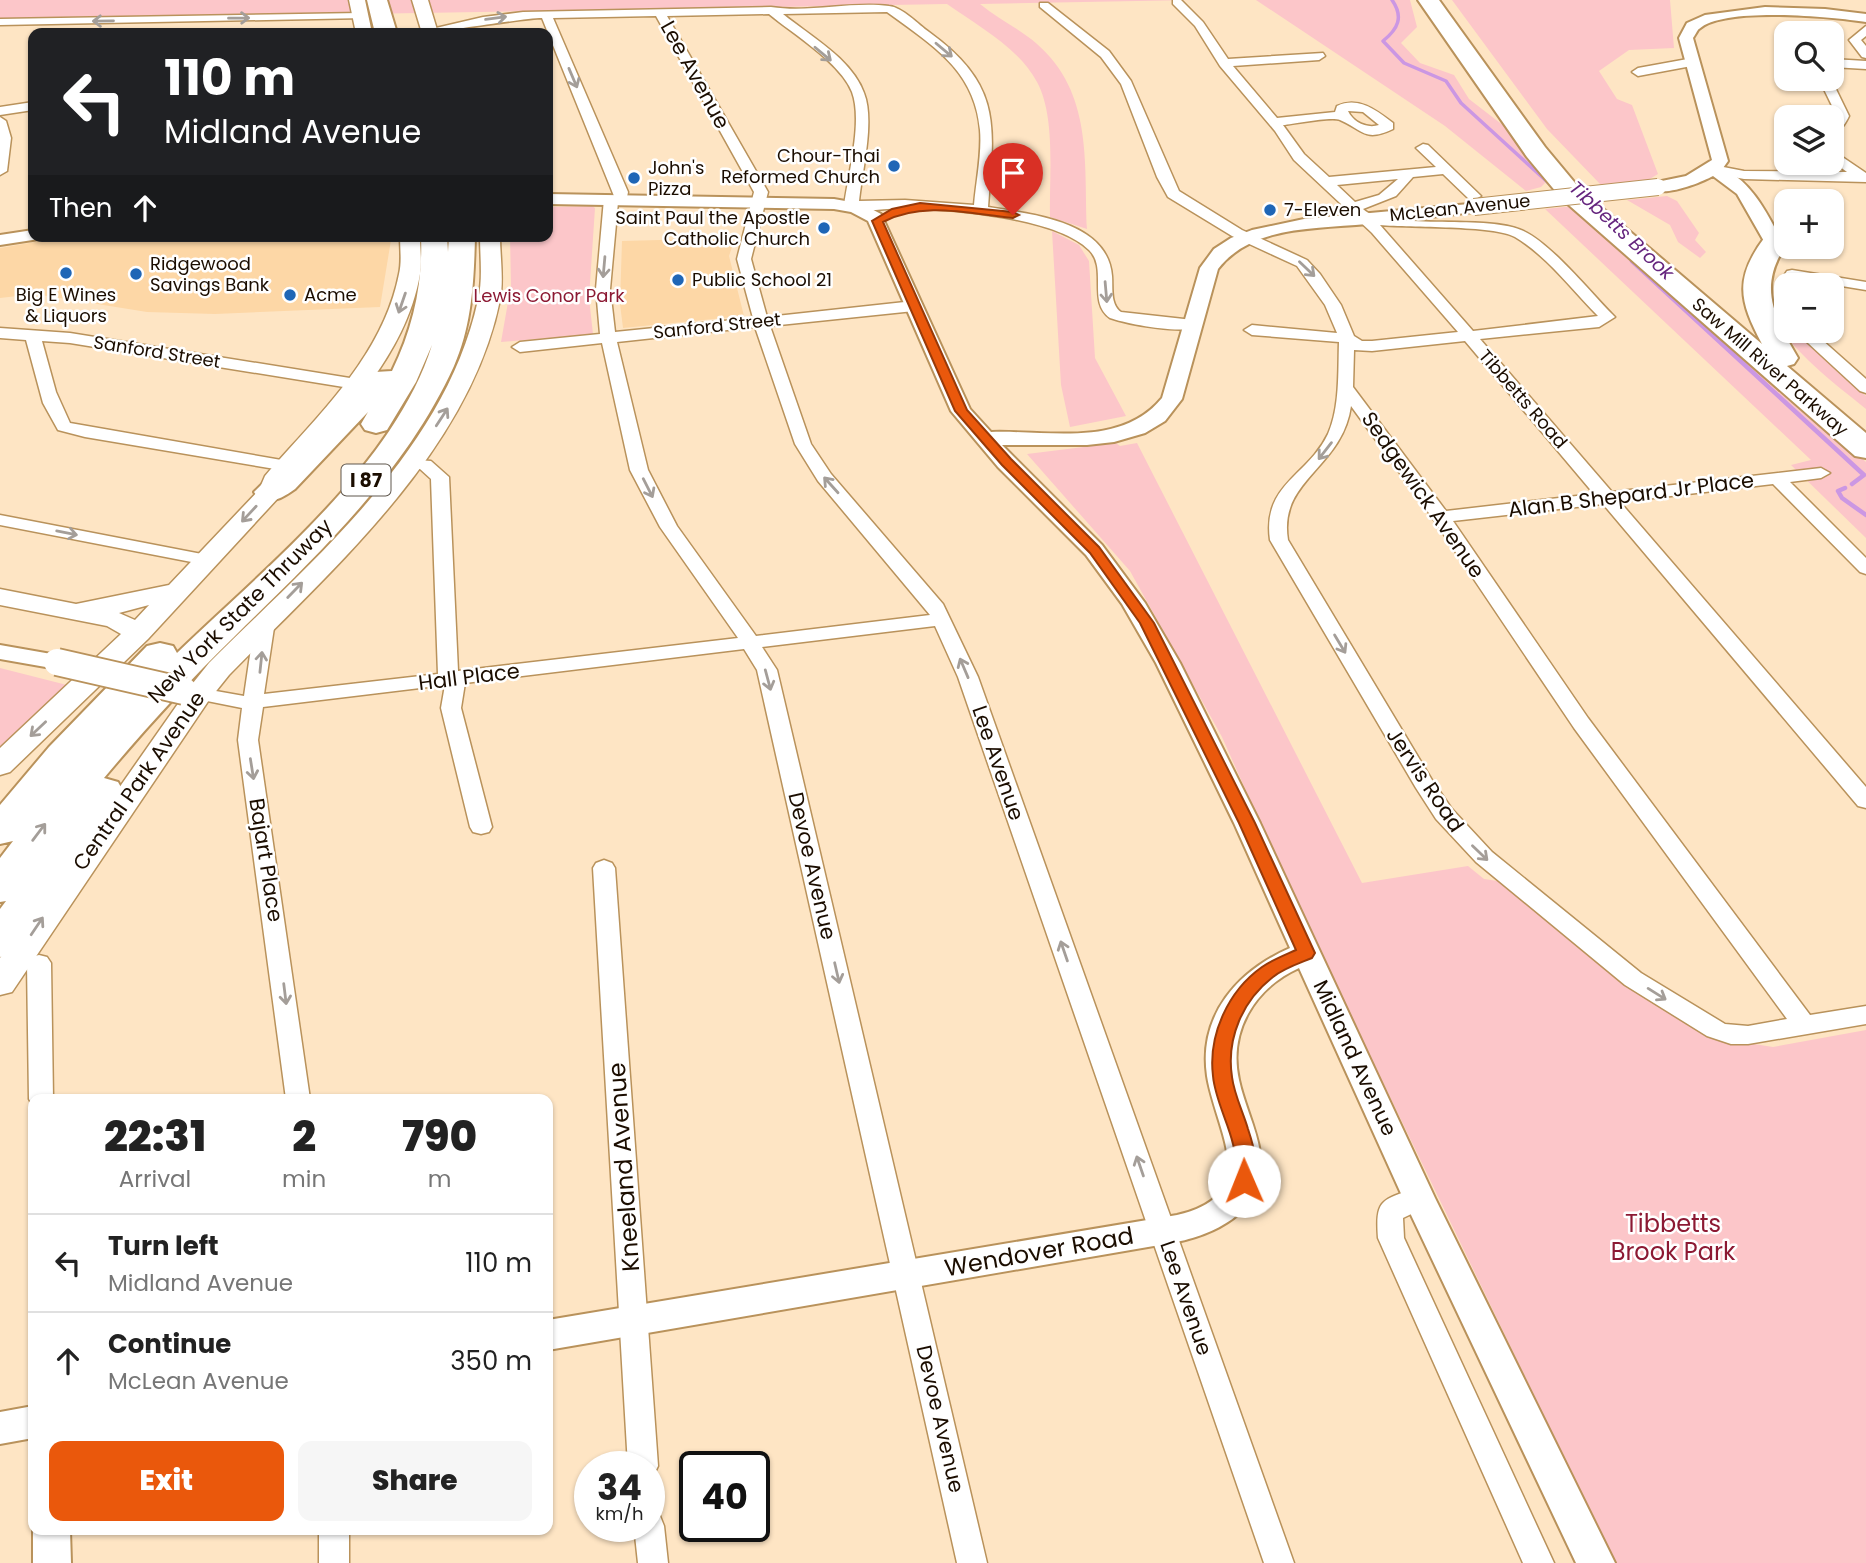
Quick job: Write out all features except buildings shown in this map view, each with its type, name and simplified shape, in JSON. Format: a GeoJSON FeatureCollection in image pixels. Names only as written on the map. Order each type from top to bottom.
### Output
{"type":"FeatureCollection","features":[{"type":"Feature","properties":{"kind":"highway"},"geometry":{"type":"LineString","coordinates":[[399,0],[423,22]]}},
{"type":"Feature","properties":{"kind":"highway","name":"Saw Mill River Parkway"},"geometry":{"type":"LineString","coordinates":[[1428,0],[1536,152],[1571,194],[1866,449]]}},
{"type":"Feature","properties":{"kind":"highway","name":"Saw Mill River Parkway"},"geometry":{"type":"LineString","coordinates":[[1444,0],[1522,108],[1564,158],[1616,212],[1866,428]]}},
{"type":"Feature","properties":{"kind":"highway","name":"New York State Thruway"},"geometry":{"type":"LineString","coordinates":[[0,831],[99,715],[289,527],[365,440],[399,387],[425,327],[436,269],[435,242]]}},
{"type":"Feature","properties":{"kind":"highway"},"geometry":{"type":"LineString","coordinates":[[468,369],[465,355],[475,301],[472,242]]}},
{"type":"Feature","properties":{"kind":"highway","name":"New York State Thruway"},"geometry":{"type":"LineString","coordinates":[[0,888],[36,836],[96,761],[178,672],[330,522],[398,438],[430,385],[450,337],[472,242]]}},
{"type":"Feature","properties":{"kind":"highway"},"geometry":{"type":"LineString","coordinates":[[1740,294],[1760,264],[1785,264]]}},
{"type":"Feature","properties":{"kind":"highway"},"geometry":{"type":"LineString","coordinates":[[1699,285],[1740,294],[1764,320],[1784,358]]}},
{"type":"Feature","properties":{"kind":"highway"},"geometry":{"type":"LineString","coordinates":[[270,492],[284,482],[366,400],[385,379],[403,348],[425,327]]}},
{"type":"Feature","properties":{"kind":"highway"},"geometry":{"type":"LineString","coordinates":[[0,942],[100,796],[192,692]]}},
{"type":"Feature","properties":{"kind":"main road"},"geometry":{"type":"LineString","coordinates":[[0,765],[180,590],[270,492],[274,481],[356,384],[387,338],[405,298],[410,271],[410,242]]}},
{"type":"Feature","properties":{"kind":"main road","name":"Central Park Avenue"},"geometry":{"type":"LineString","coordinates":[[0,983],[192,692],[370,512],[442,418],[468,369]]}},
{"type":"Feature","properties":{"kind":"main road"},"geometry":{"type":"LineString","coordinates":[[72,610],[118,606],[180,590]]}},
{"type":"Feature","properties":{"kind":"main road"},"geometry":{"type":"LineString","coordinates":[[0,597],[115,620],[138,633]]}},
{"type":"Feature","properties":{"kind":"street","name":"Tibbetts Road"},"geometry":{"type":"LineString","coordinates":[[1177,2],[1199,24],[1224,63],[1275,122],[1299,157],[1411,268],[1866,801]]}},
{"type":"Feature","properties":{"kind":"street"},"geometry":{"type":"LineString","coordinates":[[1044,5],[1105,54],[1127,84],[1173,194],[1184,203],[1247,238],[1302,263],[1333,304],[1347,338],[1352,343],[1365,346],[1469,336],[1603,321],[1606,317],[1531,241],[1518,233],[1491,226],[1412,225],[1357,213]]}},
{"type":"Feature","properties":{"kind":"street"},"geometry":{"type":"LineString","coordinates":[[1713,169],[1720,161],[1720,154],[1686,38],[1687,30],[1696,20],[1714,12],[1737,7],[1777,5],[1816,8],[1864,19],[1855,40],[1866,54]]}},
{"type":"Feature","properties":{"kind":"street"},"geometry":{"type":"LineString","coordinates":[[423,22],[546,15],[890,9],[943,48],[971,78],[979,92],[988,131],[981,211]]}},
{"type":"Feature","properties":{"kind":"street"},"geometry":{"type":"LineString","coordinates":[[771,10],[833,63],[858,91],[862,122],[851,206]]}},
{"type":"Feature","properties":{"kind":"street"},"geometry":{"type":"LineString","coordinates":[[0,23],[372,13]]}},
{"type":"Feature","properties":{"kind":"street","name":"Lee Avenue"},"geometry":{"type":"LineString","coordinates":[[660,13],[761,192],[744,259],[794,423],[812,461],[942,619],[968,677],[1279,1563]]}},
{"type":"Feature","properties":{"kind":"street"},"geometry":{"type":"LineString","coordinates":[[546,15],[552,28]]}},
{"type":"Feature","properties":{"kind":"street"},"geometry":{"type":"LineString","coordinates":[[164,28],[171,20]]}},
{"type":"Feature","properties":{"kind":"street"},"geometry":{"type":"LineString","coordinates":[[51,28],[55,22]]}},
{"type":"Feature","properties":{"kind":"street"},"geometry":{"type":"LineString","coordinates":[[553,32],[621,192],[616,199]]}},
{"type":"Feature","properties":{"kind":"street"},"geometry":{"type":"LineString","coordinates":[[1224,63],[1319,56]]}},
{"type":"Feature","properties":{"kind":"street"},"geometry":{"type":"LineString","coordinates":[[1638,72],[1693,62]]}},
{"type":"Feature","properties":{"kind":"street"},"geometry":{"type":"LineString","coordinates":[[1844,64],[1866,65]]}},
{"type":"Feature","properties":{"kind":"street"},"geometry":{"type":"LineString","coordinates":[[0,111],[28,107]]}},
{"type":"Feature","properties":{"kind":"street"},"geometry":{"type":"LineString","coordinates":[[1275,122],[1342,115]]}},
{"type":"Feature","properties":{"kind":"street"},"geometry":{"type":"LineString","coordinates":[[0,121],[4,138],[0,171]]}},
{"type":"Feature","properties":{"kind":"street"},"geometry":{"type":"LineString","coordinates":[[1423,148],[1474,201]]}},
{"type":"Feature","properties":{"kind":"street"},"geometry":{"type":"LineString","coordinates":[[1844,163],[1864,179]]}},
{"type":"Feature","properties":{"kind":"street"},"geometry":{"type":"LineString","coordinates":[[1713,169],[1740,174],[1864,179]]}},
{"type":"Feature","properties":{"kind":"street"},"geometry":{"type":"LineString","coordinates":[[1713,169],[1743,188],[1785,264],[1866,286]]}},
{"type":"Feature","properties":{"kind":"street","name":"McLean Avenue"},"geometry":{"type":"LineString","coordinates":[[986,439],[1098,438],[1129,431],[1160,415],[1172,399],[1211,264],[1229,248],[1247,238],[1357,213],[1658,187],[1690,180],[1713,169]]}},
{"type":"Feature","properties":{"kind":"street"},"geometry":{"type":"LineString","coordinates":[[1323,182],[1447,170]]}},
{"type":"Feature","properties":{"kind":"street"},"geometry":{"type":"LineString","coordinates":[[1357,213],[1404,181],[1408,174]]}},
{"type":"Feature","properties":{"kind":"street"},"geometry":{"type":"LineString","coordinates":[[553,198],[851,206],[877,203],[981,211],[1051,223],[1085,238],[1101,257],[1107,306],[1114,315],[1126,319],[1193,325]]}},
{"type":"Feature","properties":{"kind":"street","name":"Devoe Avenue"},"geometry":{"type":"LineString","coordinates":[[616,199],[603,289],[608,337],[630,438],[646,487],[669,527],[752,643],[766,670],[972,1563]]}},
{"type":"Feature","properties":{"kind":"street"},"geometry":{"type":"LineString","coordinates":[[851,206],[870,214],[877,221],[955,401],[986,439]]}},
{"type":"Feature","properties":{"kind":"street"},"geometry":{"type":"LineString","coordinates":[[877,221],[895,212],[920,206]]}},
{"type":"Feature","properties":{"kind":"street"},"geometry":{"type":"LineString","coordinates":[[0,240],[28,236]]}},
{"type":"Feature","properties":{"kind":"street","name":"Sanford Street"},"geometry":{"type":"LineString","coordinates":[[520,347],[914,306]]}},
{"type":"Feature","properties":{"kind":"street"},"geometry":{"type":"LineString","coordinates":[[1252,330],[1347,338]]}},
{"type":"Feature","properties":{"kind":"street","name":"Sanford Street"},"geometry":{"type":"LineString","coordinates":[[0,333],[32,334],[356,384]]}},
{"type":"Feature","properties":{"kind":"street"},"geometry":{"type":"LineString","coordinates":[[32,334],[38,348],[45,391],[64,426],[85,432],[287,466]]}},
{"type":"Feature","properties":{"kind":"street"},"geometry":{"type":"LineString","coordinates":[[1345,387],[1347,338]]}},
{"type":"Feature","properties":{"kind":"street"},"geometry":{"type":"LineString","coordinates":[[1816,343],[1866,388]]}},
{"type":"Feature","properties":{"kind":"street","name":"Sedgewick Avenue"},"geometry":{"type":"LineString","coordinates":[[1345,387],[1441,517],[1581,723],[1804,1025]]}},
{"type":"Feature","properties":{"kind":"street","name":"Jervis Road"},"geometry":{"type":"LineString","coordinates":[[1345,387],[1335,437],[1320,458],[1287,491],[1280,504],[1275,529],[1306,587],[1416,772],[1444,814],[1484,858],[1633,979],[1716,1030],[1731,1035],[1748,1035],[1866,1015]]}},
{"type":"Feature","properties":{"kind":"street","name":"Midland Avenue"},"geometry":{"type":"LineString","coordinates":[[986,439],[1094,550],[1147,623],[1247,823],[1419,1198],[1596,1563]]}},
{"type":"Feature","properties":{"kind":"street"},"geometry":{"type":"LineString","coordinates":[[410,463],[425,465],[439,477],[452,679],[451,708],[481,827]]}},
{"type":"Feature","properties":{"kind":"street","name":"Alan B Shepard Jr Place"},"geometry":{"type":"LineString","coordinates":[[1441,517],[1821,473]]}},
{"type":"Feature","properties":{"kind":"street"},"geometry":{"type":"LineString","coordinates":[[1777,478],[1866,568]]}},
{"type":"Feature","properties":{"kind":"street"},"geometry":{"type":"LineString","coordinates":[[0,520],[207,560]]}},
{"type":"Feature","properties":{"kind":"street","name":"Hall Place"},"geometry":{"type":"LineString","coordinates":[[0,652],[237,702],[254,702],[942,619]]}},
{"type":"Feature","properties":{"kind":"street","name":"Bajart Place"},"geometry":{"type":"LineString","coordinates":[[265,621],[248,740],[297,1094]]}},
{"type":"Feature","properties":{"kind":"street","name":"Kneeland Avenue"},"geometry":{"type":"LineString","coordinates":[[604,868],[642,1451]]}},
{"type":"Feature","properties":{"kind":"street","name":"Wendover Road"},"geometry":{"type":"LineString","coordinates":[[553,1334],[1162,1230],[1206,1220],[1225,1209],[1240,1192],[1247,1169],[1246,1157],[1222,1077],[1223,1039],[1234,1010],[1249,988],[1269,970],[1306,953]]}},
{"type":"Feature","properties":{"kind":"street"},"geometry":{"type":"LineString","coordinates":[[39,963],[41,1094]]}},
{"type":"Feature","properties":{"kind":"street"},"geometry":{"type":"LineString","coordinates":[[1419,1198],[1389,1212],[1391,1238],[1539,1563]]}},
{"type":"Feature","properties":{"kind":"street"},"geometry":{"type":"LineString","coordinates":[[0,1428],[28,1423]]}},
{"type":"Feature","properties":{"kind":"street"},"geometry":{"type":"LineString","coordinates":[[51,1535],[51,1563]]}},
{"type":"Feature","properties":{"kind":"street"},"geometry":{"type":"LineString","coordinates":[[334,1535],[334,1563]]}},
{"type":"Feature","properties":{"kind":"street"},"geometry":{"type":"LineString","coordinates":[[651,1542],[653,1563]]}},
{"type":"Feature","properties":{"kind":"shaded area","name":"Public School 21"},"geometry":{"type":"Polygon","coordinates":[[[735,238],[729,256],[744,316],[623,328],[620,304],[622,241],[735,238]]]}},
{"type":"Feature","properties":{"kind":"shaded area"},"geometry":{"type":"Polygon","coordinates":[[[35,242],[391,242],[380,307],[215,314],[147,312],[35,294],[0,298],[0,248],[35,242]]]}},
{"type":"Feature","properties":{"kind":"green space"},"geometry":{"type":"Polygon","coordinates":[[[0,0],[1191,0],[980,4],[1037,44],[1055,63],[1068,84],[1077,106],[1082,130],[1087,229],[1050,217],[1049,130],[1043,96],[1037,82],[1009,48],[947,4],[0,20],[0,0]]]}},
{"type":"Feature","properties":{"kind":"green space"},"geometry":{"type":"Polygon","coordinates":[[[1256,0],[1410,0],[1417,27],[1401,43],[1420,63],[1454,75],[1469,99],[1504,126],[1528,155],[1545,183],[1541,187],[1526,191],[1445,126],[1256,0]]]}},
{"type":"Feature","properties":{"kind":"green space"},"geometry":{"type":"Polygon","coordinates":[[[1452,0],[1670,0],[1674,48],[1629,50],[1599,71],[1617,99],[1632,105],[1658,174],[1648,180],[1601,185],[1547,129],[1452,0]]]}},
{"type":"Feature","properties":{"kind":"green space"},"geometry":{"type":"Polygon","coordinates":[[[1667,196],[1677,201],[1699,233],[1695,240],[1706,252],[1700,258],[1678,242],[1670,225],[1627,200],[1667,196]]]}},
{"type":"Feature","properties":{"kind":"green space"},"geometry":{"type":"Polygon","coordinates":[[[1573,206],[1866,462],[1866,538],[1791,465],[1811,460],[1545,209],[1573,206]]]}},
{"type":"Feature","properties":{"kind":"green space","name":"Lewis Conor Park"},"geometry":{"type":"Polygon","coordinates":[[[553,207],[595,208],[589,298],[593,334],[501,342],[511,285],[510,242],[553,242],[553,207]]]}},
{"type":"Feature","properties":{"kind":"green space"},"geometry":{"type":"Polygon","coordinates":[[[1052,231],[1079,245],[1089,261],[1095,358],[1126,416],[1070,427],[1061,385],[1052,231]]]}},
{"type":"Feature","properties":{"kind":"green space"},"geometry":{"type":"Polygon","coordinates":[[[1792,343],[1807,343],[1866,396],[1866,409],[1826,376],[1792,343]]]}},
{"type":"Feature","properties":{"kind":"green space","name":"Tibbetts Brook Park"},"geometry":{"type":"Polygon","coordinates":[[[1116,443],[1120,446],[1137,443],[1362,883],[1468,866],[1484,879],[1504,882],[1684,1023],[1722,1039],[1773,1047],[1866,1030],[1866,1563],[1615,1563],[1292,894],[1222,737],[1130,571],[1027,454],[1116,443]]]}},
{"type":"Feature","properties":{"kind":"green space"},"geometry":{"type":"Polygon","coordinates":[[[0,668],[67,685],[0,755],[0,668]]]}},
{"type":"Feature","properties":{"kind":"waterway","name":"Tibbetts Brook"},"geometry":{"type":"LineString","coordinates":[[1392,0],[1398,12],[1398,22],[1383,41],[1404,63],[1446,81],[1461,103],[1553,187]]}},
{"type":"Feature","properties":{"kind":"waterway","name":"Tibbetts Brook"},"geometry":{"type":"LineString","coordinates":[[1632,261],[1864,475],[1852,484]]}},
{"type":"Feature","properties":{"kind":"waterway","name":"Tibbetts Brook"},"geometry":{"type":"LineString","coordinates":[[1845,488],[1838,491],[1842,498],[1866,515]]}},
{"type":"Feature","properties":{"kind":"place","name":"Chour-Thai Reformed Church"},"geometry":{"type":"Point","coordinates":[894,166]}},
{"type":"Feature","properties":{"kind":"place","name":"John's Pizza"},"geometry":{"type":"Point","coordinates":[634,178]}},
{"type":"Feature","properties":{"kind":"place","name":"7-Eleven"},"geometry":{"type":"Point","coordinates":[1270,210]}},
{"type":"Feature","properties":{"kind":"place","name":"Saint Paul the Apostle Catholic Church"},"geometry":{"type":"Point","coordinates":[824,228]}},
{"type":"Feature","properties":{"kind":"place","name":"Big E Wines & Liquors"},"geometry":{"type":"Point","coordinates":[66,273]}},
{"type":"Feature","properties":{"kind":"place","name":"Ridgewood Savings Bank"},"geometry":{"type":"Point","coordinates":[136,274]}},
{"type":"Feature","properties":{"kind":"place","name":"Public School 21"},"geometry":{"type":"Point","coordinates":[678,280]}},
{"type":"Feature","properties":{"kind":"place","name":"Acme"},"geometry":{"type":"Point","coordinates":[290,295]}},
{"type":"Feature","properties":{"kind":"route"},"geometry":{"type":"LineString","coordinates":[[1013,215],[920,206],[889,214],[877,221],[961,411],[1006,462],[1094,550],[1147,623],[1247,823],[1306,953],[1269,970],[1249,988],[1234,1010],[1223,1039],[1222,1077],[1244,1146],[1247,1169],[1244,1181]]}}]}
